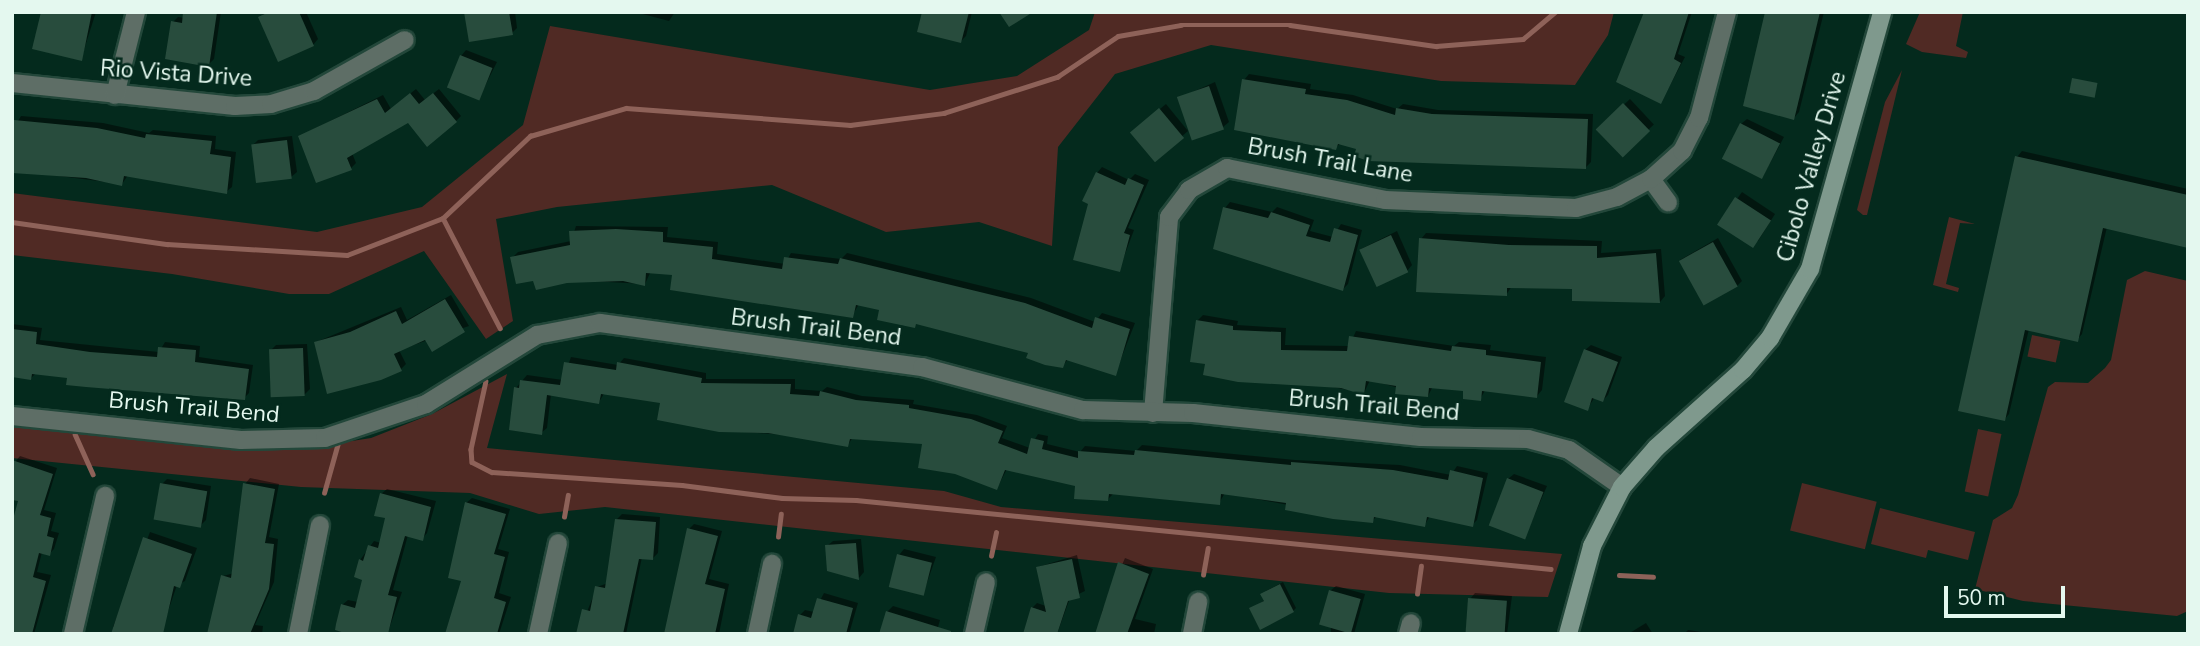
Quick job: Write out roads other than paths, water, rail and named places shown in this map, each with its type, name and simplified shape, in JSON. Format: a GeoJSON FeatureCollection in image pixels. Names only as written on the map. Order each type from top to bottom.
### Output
{"type":"FeatureCollection","features":[{"type":"Feature","properties":{"kind":"main road","name":"Cibolo Valley Drive"},"geometry":{"type":"LineString","coordinates":[[1568,634],[1592,546],[1622,487],[1656,448],[1743,370],[1794,302],[1821,237],[1882,12]]}},
{"type":"Feature","properties":{"kind":"street"},"geometry":{"type":"LineString","coordinates":[[116,94],[136,12]]}},
{"type":"Feature","properties":{"kind":"street","name":"Brush Trail Lane"},"geometry":{"type":"LineString","coordinates":[[1153,413],[1169,217],[1189,190],[1227,168],[1385,200],[1576,208],[1617,197],[1651,179],[1682,151],[1699,118],[1727,12]]}},
{"type":"Feature","properties":{"kind":"street","name":"Rio Vista Drive"},"geometry":{"type":"LineString","coordinates":[[12,83],[235,106],[271,104],[314,91],[405,40]]}},
{"type":"Feature","properties":{"kind":"street"},"geometry":{"type":"LineString","coordinates":[[1651,179],[1668,202]]}},
{"type":"Feature","properties":{"kind":"street","name":"Brush Trail Bend"},"geometry":{"type":"LineString","coordinates":[[12,416],[241,440],[326,438],[426,404],[537,335],[600,323],[883,360],[1072,408],[1421,437],[1528,439],[1569,450],[1622,487]]}},
{"type":"Feature","properties":{"kind":"street"},"geometry":{"type":"LineString","coordinates":[[74,634],[105,496]]}},
{"type":"Feature","properties":{"kind":"street"},"geometry":{"type":"LineString","coordinates":[[298,634],[320,525]]}},
{"type":"Feature","properties":{"kind":"street"},"geometry":{"type":"LineString","coordinates":[[538,634],[558,543]]}},
{"type":"Feature","properties":{"kind":"street"},"geometry":{"type":"LineString","coordinates":[[757,634],[772,565]]}},
{"type":"Feature","properties":{"kind":"street"},"geometry":{"type":"LineString","coordinates":[[974,634],[986,582]]}},
{"type":"Feature","properties":{"kind":"street"},"geometry":{"type":"LineString","coordinates":[[1192,634],[1198,602]]}},
{"type":"Feature","properties":{"kind":"waterway"},"geometry":{"type":"LineString","coordinates":[[12,222],[167,244],[347,255],[443,218],[530,136],[626,108],[850,125],[944,113],[1057,77],[1118,36],[1181,25],[1290,25],[1436,46],[1523,39],[1555,12]]}},
{"type":"Feature","properties":{"kind":"waterway"},"geometry":{"type":"LineString","coordinates":[[443,218],[500,328]]}},
{"type":"Feature","properties":{"kind":"waterway"},"geometry":{"type":"LineString","coordinates":[[486,381],[471,449],[472,462],[492,472],[682,485],[782,498],[856,500],[1551,569]]}},
{"type":"Feature","properties":{"kind":"waterway"},"geometry":{"type":"LineString","coordinates":[[75,434],[93,474]]}},
{"type":"Feature","properties":{"kind":"waterway"},"geometry":{"type":"LineString","coordinates":[[324,493],[338,443]]}},
{"type":"Feature","properties":{"kind":"waterway"},"geometry":{"type":"LineString","coordinates":[[564,517],[568,495]]}},
{"type":"Feature","properties":{"kind":"waterway"},"geometry":{"type":"LineString","coordinates":[[778,537],[781,514]]}},
{"type":"Feature","properties":{"kind":"waterway"},"geometry":{"type":"LineString","coordinates":[[991,556],[996,533]]}},
{"type":"Feature","properties":{"kind":"waterway"},"geometry":{"type":"LineString","coordinates":[[1203,575],[1208,548]]}},
{"type":"Feature","properties":{"kind":"waterway"},"geometry":{"type":"LineString","coordinates":[[1417,594],[1421,566]]}},
{"type":"Feature","properties":{"kind":"waterway"},"geometry":{"type":"LineString","coordinates":[[1619,575],[1653,577]]}}]}
